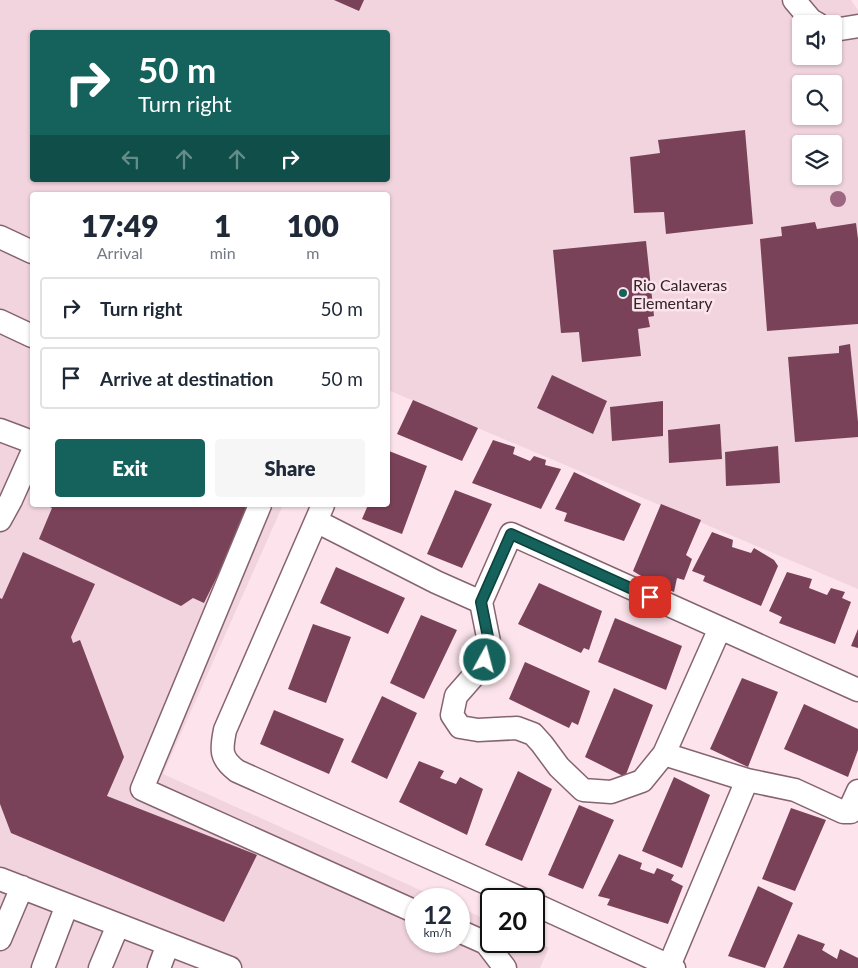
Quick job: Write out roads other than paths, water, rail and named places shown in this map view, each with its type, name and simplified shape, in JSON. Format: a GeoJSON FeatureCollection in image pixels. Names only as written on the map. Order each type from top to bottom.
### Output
{"type":"FeatureCollection","features":[{"type":"Feature","properties":{"kind":"lane"},"geometry":{"type":"LineString","coordinates":[[794,0],[807,15]]}},
{"type":"Feature","properties":{"kind":"lane"},"geometry":{"type":"LineString","coordinates":[[842,29],[858,26]]}},
{"type":"Feature","properties":{"kind":"lane"},"geometry":{"type":"LineString","coordinates":[[0,238],[30,251]]}},
{"type":"Feature","properties":{"kind":"lane"},"geometry":{"type":"LineString","coordinates":[[0,321],[30,335]]}},
{"type":"Feature","properties":{"kind":"lane"},"geometry":{"type":"LineString","coordinates":[[0,430],[30,441]]}},
{"type":"Feature","properties":{"kind":"lane"},"geometry":{"type":"LineString","coordinates":[[0,520],[12,500],[30,458]]}},
{"type":"Feature","properties":{"kind":"lane"},"geometry":{"type":"LineString","coordinates":[[259,507],[142,789],[405,907]]}},
{"type":"Feature","properties":{"kind":"lane"},"geometry":{"type":"LineString","coordinates":[[481,602],[428,578],[320,513],[225,730],[222,747],[227,763],[237,771],[498,888]]}},
{"type":"Feature","properties":{"kind":"lane"},"geometry":{"type":"LineString","coordinates":[[720,628],[664,754],[642,782],[611,792],[583,790],[559,767],[532,734],[517,728],[478,730],[460,727],[452,715],[456,696],[485,660],[489,642],[481,602],[511,534],[858,690]]}},
{"type":"Feature","properties":{"kind":"lane"},"geometry":{"type":"LineString","coordinates":[[664,754],[747,780],[795,790],[843,812],[856,801]]}},
{"type":"Feature","properties":{"kind":"lane"},"geometry":{"type":"LineString","coordinates":[[545,909],[672,967],[747,780]]}},
{"type":"Feature","properties":{"kind":"lane"},"geometry":{"type":"LineString","coordinates":[[0,879],[225,967]]}},
{"type":"Feature","properties":{"kind":"lane"},"geometry":{"type":"LineString","coordinates":[[0,939],[22,888]]}},
{"type":"Feature","properties":{"kind":"lane"},"geometry":{"type":"LineString","coordinates":[[43,968],[67,905]]}},
{"type":"Feature","properties":{"kind":"lane"},"geometry":{"type":"LineString","coordinates":[[100,968],[118,925]]}},
{"type":"Feature","properties":{"kind":"lane"},"geometry":{"type":"LineString","coordinates":[[470,936],[486,943],[505,968]]}},
{"type":"Feature","properties":{"kind":"lane"},"geometry":{"type":"LineString","coordinates":[[159,968],[168,944]]}},
{"type":"Feature","properties":{"kind":"place","name":"Rio Calaveras Elementary"},"geometry":{"type":"Point","coordinates":[623,293]}}]}
